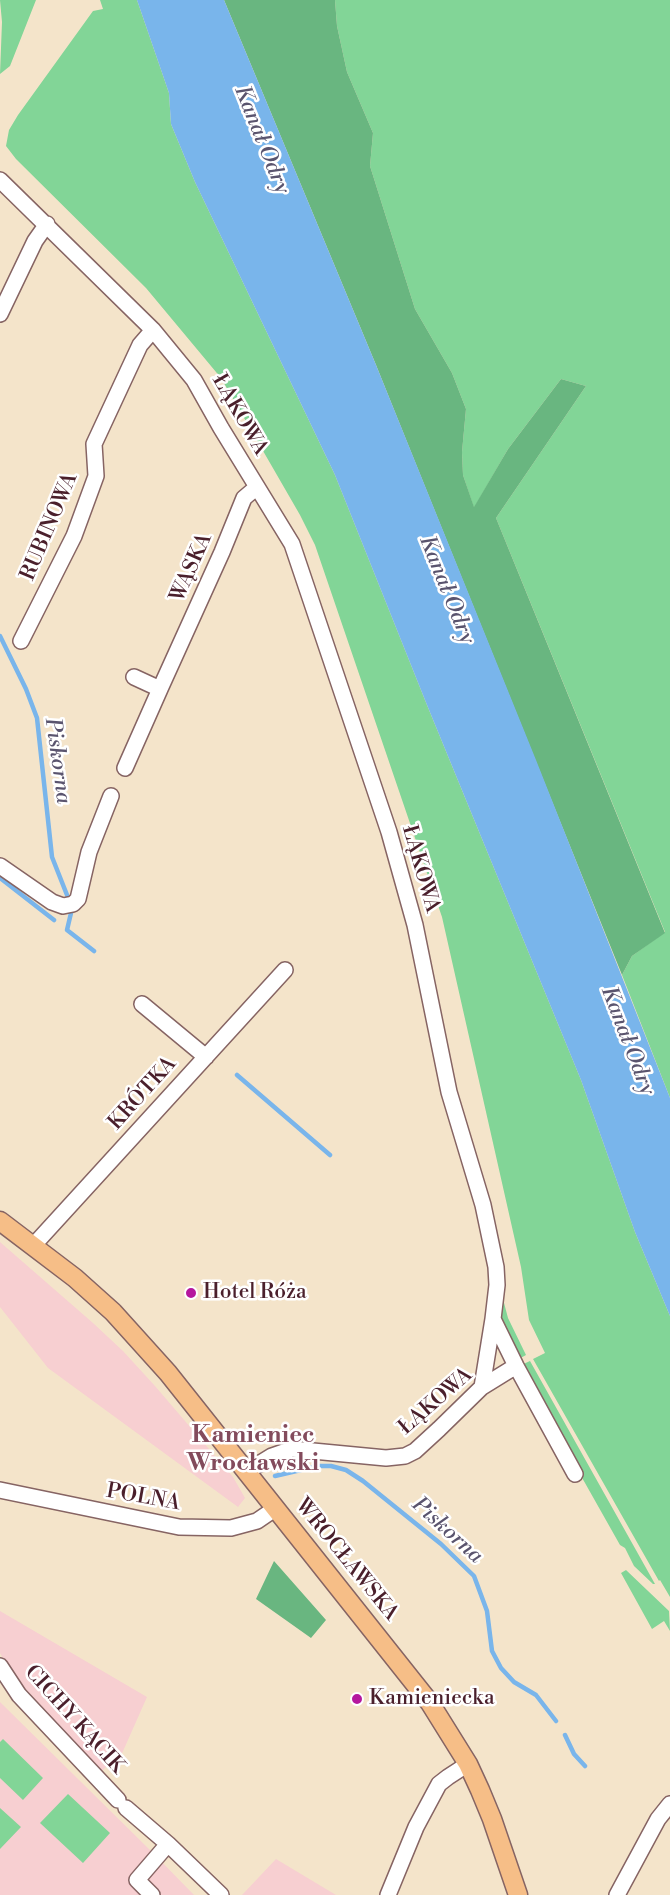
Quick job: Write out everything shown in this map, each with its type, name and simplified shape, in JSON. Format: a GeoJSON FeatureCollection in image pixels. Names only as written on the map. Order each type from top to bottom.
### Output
{"type":"FeatureCollection","features":[{"type":"Feature","properties":{"kind":"main road","name":"WROCŁAWSKA"},"geometry":{"type":"LineString","coordinates":[[0,1221],[75,1278],[113,1312],[168,1373],[430,1703],[468,1764],[492,1819],[518,1895]]}},
{"type":"Feature","properties":{"kind":"street","name":"ŁĄKOWA"},"geometry":{"type":"LineString","coordinates":[[0,180],[153,330],[194,380],[292,544],[389,832],[415,926],[449,1092],[486,1215],[496,1267],[497,1285],[482,1387]]}},
{"type":"Feature","properties":{"kind":"street"},"geometry":{"type":"LineString","coordinates":[[0,314],[35,241],[47,224]]}},
{"type":"Feature","properties":{"kind":"street","name":"RUBINOWA"},"geometry":{"type":"LineString","coordinates":[[21,641],[74,536],[96,476],[94,444],[140,345],[153,330]]}},
{"type":"Feature","properties":{"kind":"street","name":"WĄSKA"},"geometry":{"type":"LineString","coordinates":[[125,768],[244,498],[257,487]]}},
{"type":"Feature","properties":{"kind":"street"},"geometry":{"type":"LineString","coordinates":[[134,677],[160,689]]}},
{"type":"Feature","properties":{"kind":"street"},"geometry":{"type":"LineString","coordinates":[[0,866],[52,902],[63,906],[73,904],[78,899],[89,852],[111,796]]}},
{"type":"Feature","properties":{"kind":"street","name":"KRÓTKA"},"geometry":{"type":"LineString","coordinates":[[33,1246],[285,970]]}},
{"type":"Feature","properties":{"kind":"street"},"geometry":{"type":"LineString","coordinates":[[142,1004],[206,1057]]}},
{"type":"Feature","properties":{"kind":"street"},"geometry":{"type":"LineString","coordinates":[[493,1319],[575,1474]]}},
{"type":"Feature","properties":{"kind":"street","name":"ŁĄKOWA"},"geometry":{"type":"LineString","coordinates":[[246,1472],[272,1456],[292,1449],[386,1458],[405,1456],[439,1429],[482,1387],[516,1366]]}},
{"type":"Feature","properties":{"kind":"street","name":"POLNA"},"geometry":{"type":"LineString","coordinates":[[0,1490],[179,1527],[231,1528],[257,1521],[276,1508]]}},
{"type":"Feature","properties":{"kind":"street","name":"CICHY KĄCIK"},"geometry":{"type":"LineString","coordinates":[[0,1666],[19,1695],[122,1804],[221,1895]]}},
{"type":"Feature","properties":{"kind":"street"},"geometry":{"type":"LineString","coordinates":[[388,1895],[416,1827],[440,1784],[468,1764]]}},
{"type":"Feature","properties":{"kind":"street"},"geometry":{"type":"LineString","coordinates":[[617,1895],[658,1819],[670,1804]]}},
{"type":"Feature","properties":{"kind":"street"},"geometry":{"type":"LineString","coordinates":[[152,1895],[137,1880],[168,1844]]}},
{"type":"Feature","properties":{"kind":"shaded area"},"geometry":{"type":"Polygon","coordinates":[[[0,1242],[93,1323],[155,1386],[233,1477],[245,1498],[238,1507],[48,1368],[0,1307],[0,1242]]]}},
{"type":"Feature","properties":{"kind":"shaded area"},"geometry":{"type":"Polygon","coordinates":[[[0,1611],[147,1697],[120,1758],[117,1756],[101,1772],[11,1673],[0,1653],[0,1611]]]}},
{"type":"Feature","properties":{"kind":"shaded area"},"geometry":{"type":"Polygon","coordinates":[[[0,1702],[152,1852],[194,1895],[0,1895],[0,1702]]]}},
{"type":"Feature","properties":{"kind":"shaded area"},"geometry":{"type":"Polygon","coordinates":[[[276,1859],[336,1895],[242,1895],[276,1859]]]}},
{"type":"Feature","properties":{"kind":"green space"},"geometry":{"type":"Polygon","coordinates":[[[0,0],[36,0],[10,66],[0,74],[2,22],[0,0]]]}},
{"type":"Feature","properties":{"kind":"green space"},"geometry":{"type":"Polygon","coordinates":[[[100,0],[137,0],[169,93],[171,124],[195,182],[335,475],[581,1080],[635,1232],[670,1316],[670,1597],[533,1359],[545,1353],[529,1320],[521,1267],[442,917],[315,545],[221,378],[146,288],[16,159],[6,146],[9,130],[18,115],[93,11],[103,9],[100,0]]]}},
{"type":"Feature","properties":{"kind":"green space"},"geometry":{"type":"Polygon","coordinates":[[[224,0],[335,0],[337,26],[347,72],[373,133],[370,166],[415,309],[452,373],[466,409],[462,452],[463,475],[474,507],[508,449],[561,379],[586,386],[496,518],[665,933],[632,956],[622,975],[376,365],[224,0]]]}},
{"type":"Feature","properties":{"kind":"green space"},"geometry":{"type":"Polygon","coordinates":[[[335,0],[670,0],[670,1098],[622,975],[632,956],[665,932],[496,518],[586,386],[561,379],[508,449],[474,508],[463,475],[462,452],[466,409],[452,373],[415,309],[370,166],[373,133],[347,72],[337,26],[335,0]]]}},
{"type":"Feature","properties":{"kind":"green space"},"geometry":{"type":"Polygon","coordinates":[[[503,1299],[508,1318],[526,1355],[517,1360],[502,1323],[503,1299]]]}},
{"type":"Feature","properties":{"kind":"green space"},"geometry":{"type":"Polygon","coordinates":[[[530,1361],[655,1584],[634,1566],[625,1548],[620,1545],[519,1366],[530,1361]]]}},
{"type":"Feature","properties":{"kind":"green space"},"geometry":{"type":"Polygon","coordinates":[[[274,1561],[326,1620],[311,1638],[256,1599],[274,1561]]]}},
{"type":"Feature","properties":{"kind":"green space"},"geometry":{"type":"Polygon","coordinates":[[[626,1570],[669,1611],[670,1631],[664,1621],[652,1629],[621,1573],[626,1570]]]}},
{"type":"Feature","properties":{"kind":"green space"},"geometry":{"type":"Polygon","coordinates":[[[3,1739],[43,1778],[23,1800],[0,1778],[0,1742],[3,1739]]]}},
{"type":"Feature","properties":{"kind":"green space"},"geometry":{"type":"Polygon","coordinates":[[[68,1794],[110,1833],[83,1863],[40,1823],[68,1794]]]}},
{"type":"Feature","properties":{"kind":"green space"},"geometry":{"type":"Polygon","coordinates":[[[0,1808],[21,1827],[0,1849],[0,1808]]]}},
{"type":"Feature","properties":{"kind":"water","name":"Kanał Odry"},"geometry":{"type":"Polygon","coordinates":[[[137,0],[224,0],[376,365],[536,760],[670,1098],[670,1316],[635,1232],[581,1080],[335,475],[195,182],[171,124],[169,93],[137,0]]]}},
{"type":"Feature","properties":{"kind":"waterway","name":"Piskorna"},"geometry":{"type":"LineString","coordinates":[[0,636],[26,689],[37,718],[52,857],[67,895]]}},
{"type":"Feature","properties":{"kind":"waterway"},"geometry":{"type":"LineString","coordinates":[[0,878],[54,920]]}},
{"type":"Feature","properties":{"kind":"waterway","name":"Piskorna"},"geometry":{"type":"LineString","coordinates":[[71,913],[67,930],[94,951]]}},
{"type":"Feature","properties":{"kind":"waterway","name":"Piskorna"},"geometry":{"type":"LineString","coordinates":[[237,1075],[330,1155]]}},
{"type":"Feature","properties":{"kind":"waterway","name":"Piskorna"},"geometry":{"type":"LineString","coordinates":[[275,1476],[318,1466],[331,1466],[346,1470],[441,1544],[474,1576],[487,1611],[492,1651],[501,1668],[514,1682],[536,1695],[556,1721]]}},
{"type":"Feature","properties":{"kind":"waterway","name":"Piskorna"},"geometry":{"type":"LineString","coordinates":[[565,1735],[574,1754],[585,1766]]}},
{"type":"Feature","properties":{"kind":"place","name":"Hotel Róża"},"geometry":{"type":"Point","coordinates":[191,1293]}},
{"type":"Feature","properties":{"kind":"place","name":"Kamieniecka"},"geometry":{"type":"Point","coordinates":[357,1699]}},
{"type":"Feature","properties":{"kind":"district","name":"Kamieniec Wrocławski"},"geometry":{"type":"Point","coordinates":[253,1450]}}]}
